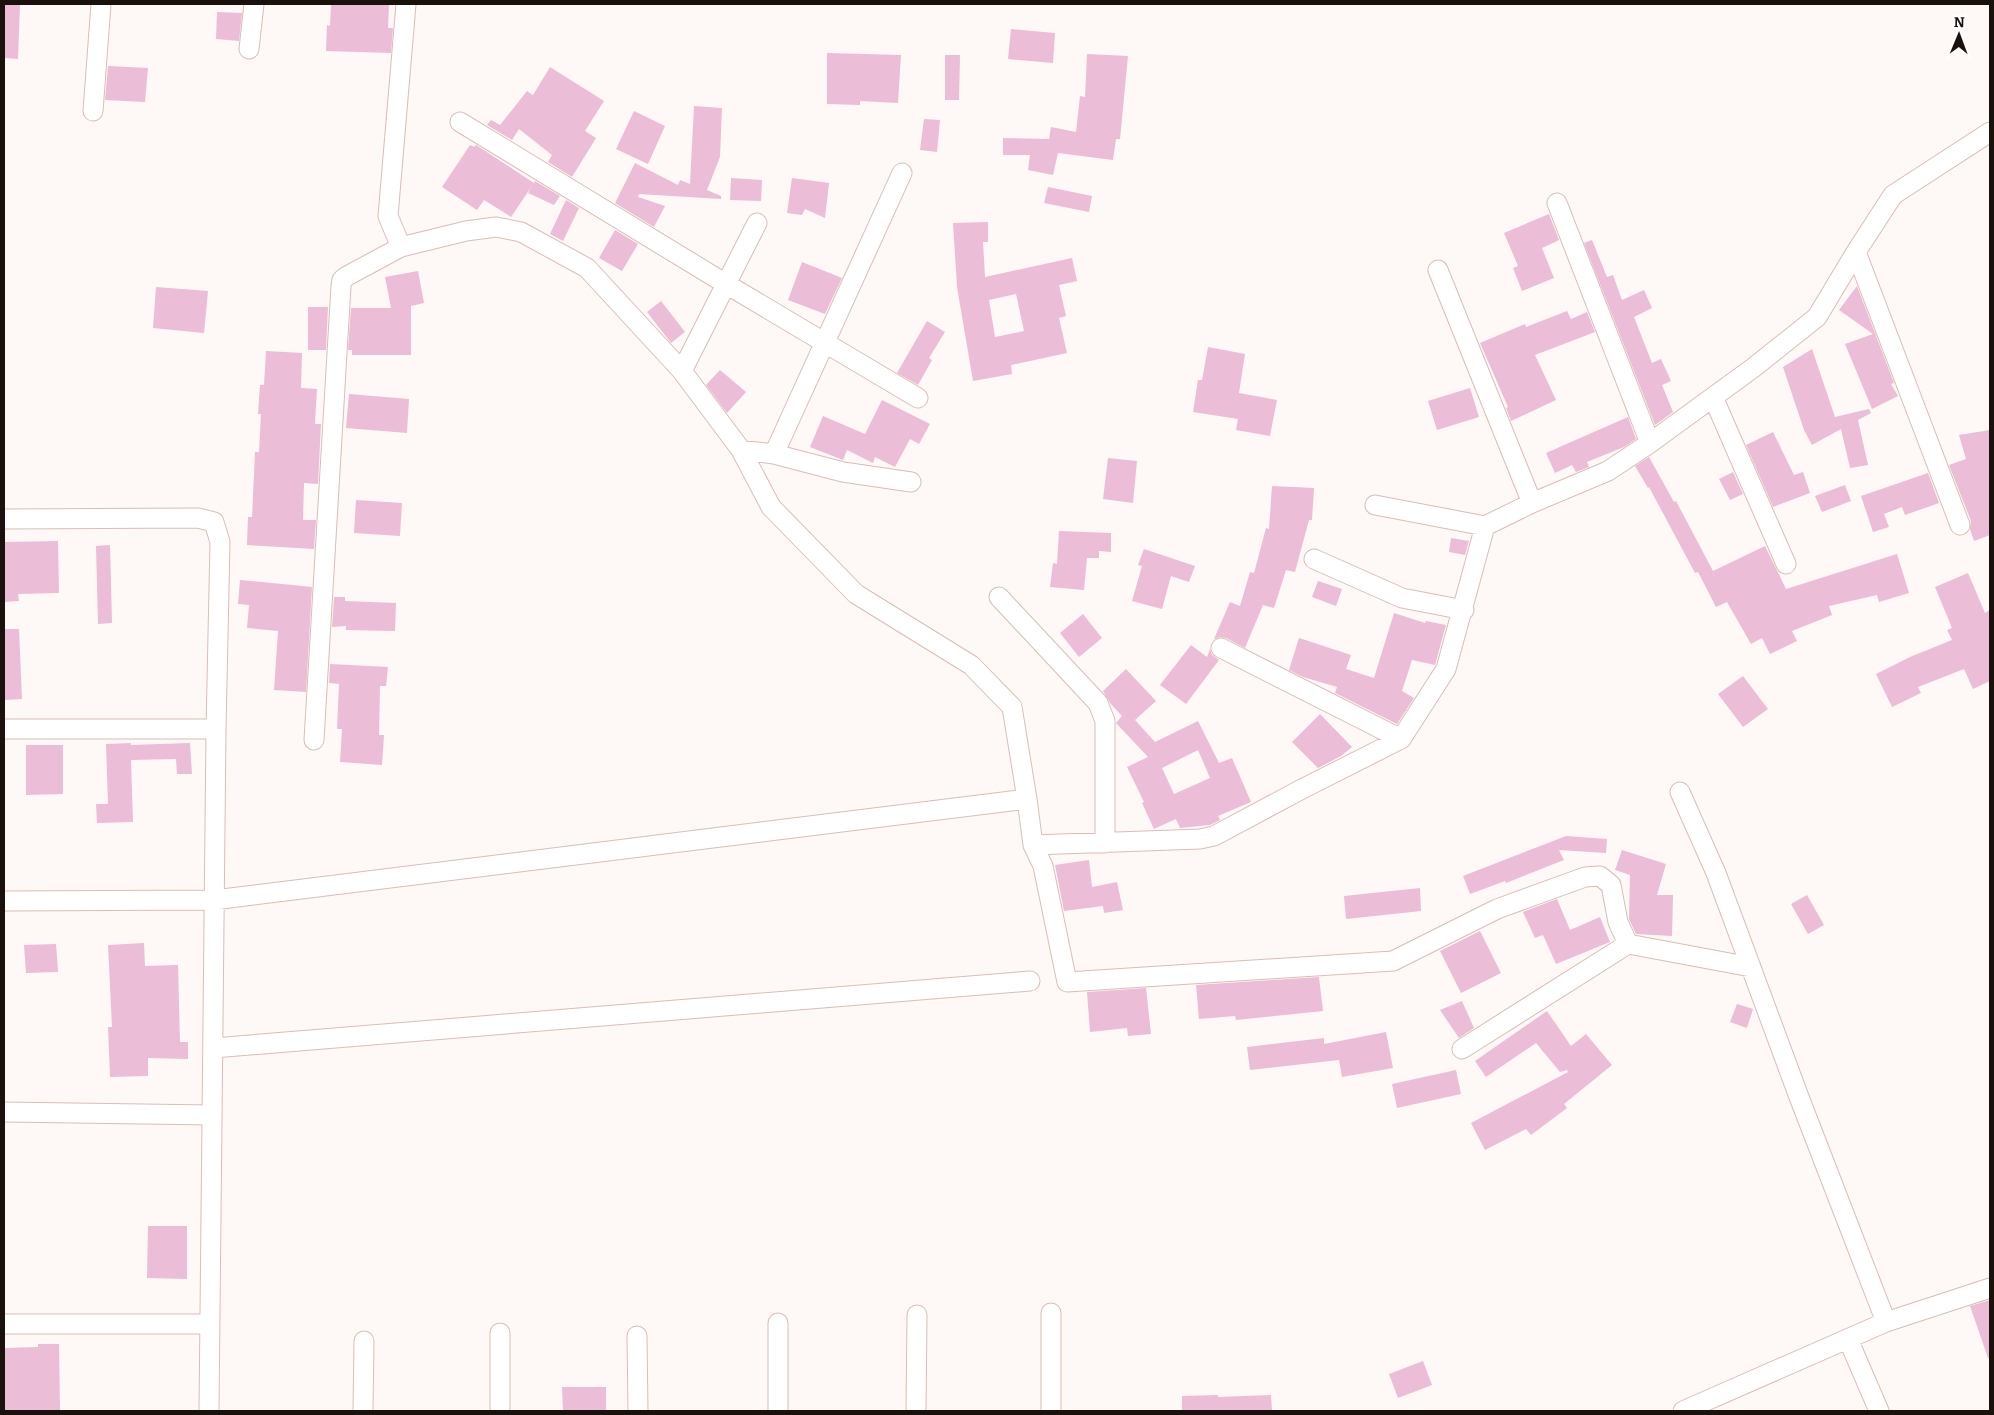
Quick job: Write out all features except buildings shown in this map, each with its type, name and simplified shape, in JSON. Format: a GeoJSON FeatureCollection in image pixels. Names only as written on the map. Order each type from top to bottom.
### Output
{"type":"FeatureCollection","features":[{"type":"Feature","properties":{"kind":"street"},"geometry":{"type":"LineString","coordinates":[[93,111],[101,4]]}},
{"type":"Feature","properties":{"kind":"street"},"geometry":{"type":"LineString","coordinates":[[249,49],[254,4]]}},
{"type":"Feature","properties":{"kind":"street"},"geometry":{"type":"LineString","coordinates":[[402,247],[388,216],[406,4]]}},
{"type":"Feature","properties":{"kind":"street"},"geometry":{"type":"LineString","coordinates":[[460,122],[918,398]]}},
{"type":"Feature","properties":{"kind":"street"},"geometry":{"type":"LineString","coordinates":[[1375,505],[1484,526],[1532,503],[1608,471],[1754,368],[1817,317],[1893,195],[1990,132]]}},
{"type":"Feature","properties":{"kind":"street"},"geometry":{"type":"LineString","coordinates":[[774,454],[902,172]]}},
{"type":"Feature","properties":{"kind":"street"},"geometry":{"type":"LineString","coordinates":[[1558,203],[1650,443]]}},
{"type":"Feature","properties":{"kind":"street"},"geometry":{"type":"LineString","coordinates":[[682,371],[757,223]]}},
{"type":"Feature","properties":{"kind":"street"},"geometry":{"type":"LineString","coordinates":[[314,740],[342,280],[402,247],[466,231],[496,227],[521,232],[587,268],[682,371],[741,450],[771,507],[856,594],[971,665],[1012,707],[1027,799],[1032,845],[1043,866],[1067,982],[1393,961],[1497,909],[1585,877],[1600,876],[1611,886],[1618,922],[1628,944]]}},
{"type":"Feature","properties":{"kind":"street"},"geometry":{"type":"LineString","coordinates":[[1856,252],[1960,525]]}},
{"type":"Feature","properties":{"kind":"street"},"geometry":{"type":"LineString","coordinates":[[1438,270],[1532,503]]}},
{"type":"Feature","properties":{"kind":"street"},"geometry":{"type":"LineString","coordinates":[[1713,397],[1786,564]]}},
{"type":"Feature","properties":{"kind":"street"},"geometry":{"type":"LineString","coordinates":[[741,450],[774,454],[843,472],[911,482]]}},
{"type":"Feature","properties":{"kind":"street"},"geometry":{"type":"LineString","coordinates":[[4,519],[198,518],[214,522],[220,542],[216,729],[209,1411]]}},
{"type":"Feature","properties":{"kind":"street"},"geometry":{"type":"LineString","coordinates":[[1032,845],[1200,839],[1214,836],[1302,789],[1401,740],[1446,669],[1464,610],[1484,526]]}},
{"type":"Feature","properties":{"kind":"street"},"geometry":{"type":"LineString","coordinates":[[1314,558],[1402,598],[1464,610]]}},
{"type":"Feature","properties":{"kind":"street"},"geometry":{"type":"LineString","coordinates":[[999,598],[1098,703],[1105,721],[1105,843]]}},
{"type":"Feature","properties":{"kind":"street"},"geometry":{"type":"LineString","coordinates":[[1221,648],[1401,740]]}},
{"type":"Feature","properties":{"kind":"street"},"geometry":{"type":"LineString","coordinates":[[4,729],[216,729]]}},
{"type":"Feature","properties":{"kind":"street"},"geometry":{"type":"LineString","coordinates":[[1680,792],[1716,873],[1886,1322]]}},
{"type":"Feature","properties":{"kind":"street"},"geometry":{"type":"LineString","coordinates":[[4,901],[214,900],[1027,799]]}},
{"type":"Feature","properties":{"kind":"street"},"geometry":{"type":"LineString","coordinates":[[1462,1049],[1628,944],[1751,967]]}},
{"type":"Feature","properties":{"kind":"street"},"geometry":{"type":"LineString","coordinates":[[213,1048],[1030,981]]}},
{"type":"Feature","properties":{"kind":"street"},"geometry":{"type":"LineString","coordinates":[[4,1112],[212,1115]]}},
{"type":"Feature","properties":{"kind":"street"},"geometry":{"type":"LineString","coordinates":[[1683,1411],[1886,1322],[1990,1288]]}},
{"type":"Feature","properties":{"kind":"street"},"geometry":{"type":"LineString","coordinates":[[1051,1313],[1051,1411]]}},
{"type":"Feature","properties":{"kind":"street"},"geometry":{"type":"LineString","coordinates":[[916,1411],[917,1315]]}},
{"type":"Feature","properties":{"kind":"street"},"geometry":{"type":"LineString","coordinates":[[778,1323],[778,1411]]}},
{"type":"Feature","properties":{"kind":"street"},"geometry":{"type":"LineString","coordinates":[[4,1324],[210,1324]]}},
{"type":"Feature","properties":{"kind":"street"},"geometry":{"type":"LineString","coordinates":[[500,1332],[500,1411]]}},
{"type":"Feature","properties":{"kind":"street"},"geometry":{"type":"LineString","coordinates":[[637,1336],[638,1411]]}},
{"type":"Feature","properties":{"kind":"street"},"geometry":{"type":"LineString","coordinates":[[1848,1339],[1879,1411]]}},
{"type":"Feature","properties":{"kind":"street"},"geometry":{"type":"LineString","coordinates":[[363,1411],[364,1341]]}}]}
